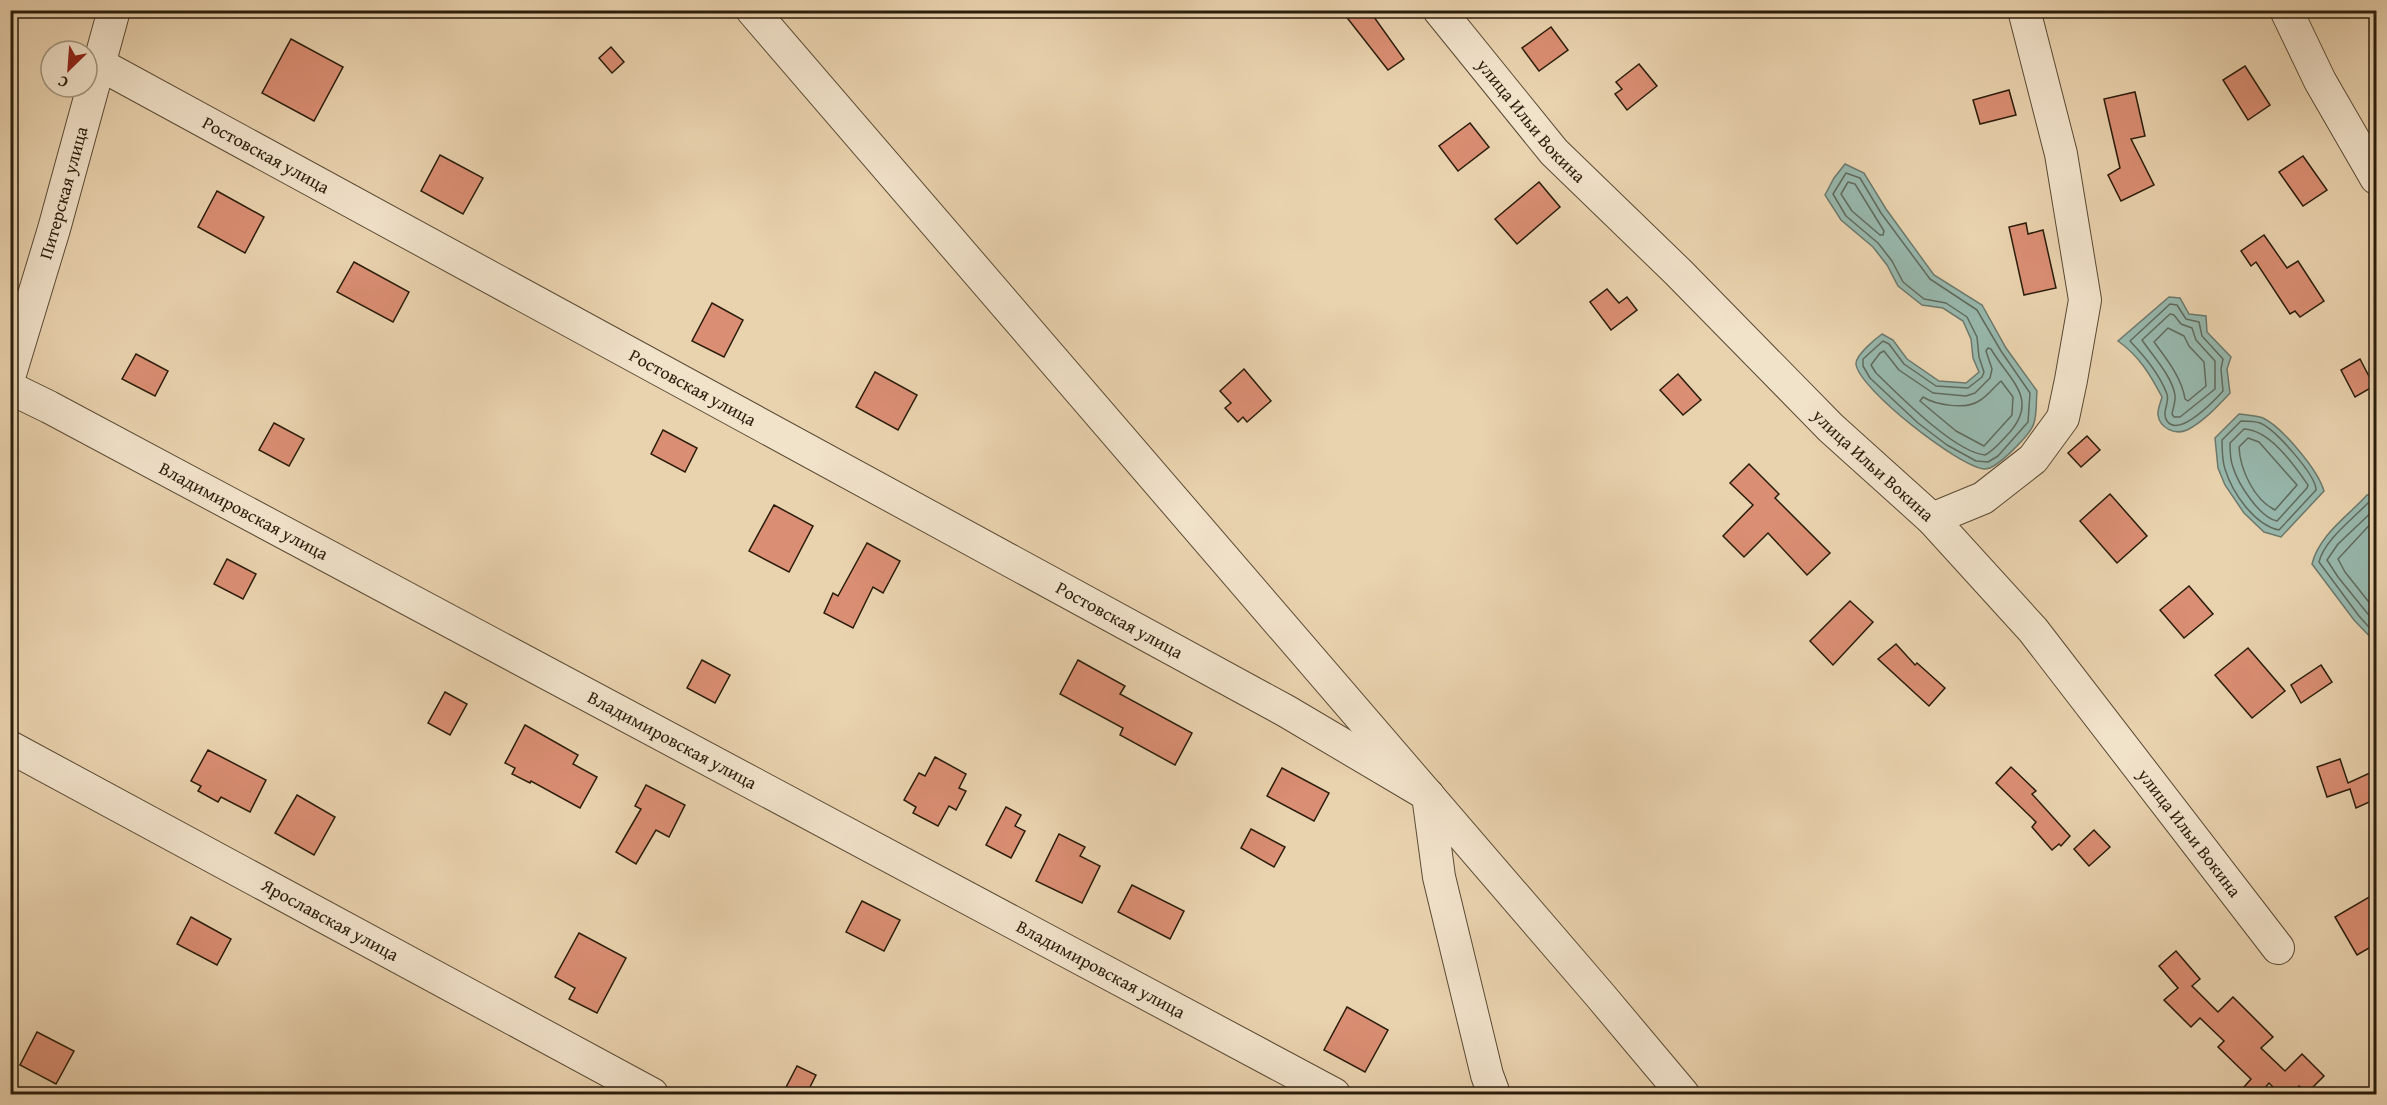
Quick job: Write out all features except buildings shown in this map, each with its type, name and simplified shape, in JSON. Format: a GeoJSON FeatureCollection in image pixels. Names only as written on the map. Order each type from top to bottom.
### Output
{"type":"FeatureCollection","features":[{"type":"Feature","properties":{"kind":"street","name":"Питерская улица"},"geometry":{"type":"LineString","coordinates":[[99,64],[114,10]]}},
{"type":"Feature","properties":{"kind":"street"},"geometry":{"type":"LineString","coordinates":[[752,10],[1428,795],[1683,1095]]}},
{"type":"Feature","properties":{"kind":"street","name":"улица Ильи Вокина"},"geometry":{"type":"LineString","coordinates":[[1439,10],[1554,152],[1678,272],[1831,428],[1932,519],[2033,630],[2278,948]]}},
{"type":"Feature","properties":{"kind":"street"},"geometry":{"type":"LineString","coordinates":[[1932,519],[1983,498],[2033,459],[2062,417],[2073,369],[2085,300],[2061,154],[2024,10]]}},
{"type":"Feature","properties":{"kind":"street"},"geometry":{"type":"LineString","coordinates":[[2286,10],[2320,81],[2376,178]]}},
{"type":"Feature","properties":{"kind":"street","name":"Ростовская улица"},"geometry":{"type":"LineString","coordinates":[[99,64],[1286,711],[1428,795]]}},
{"type":"Feature","properties":{"kind":"street","name":"Питерская улица"},"geometry":{"type":"LineString","coordinates":[[10,374],[89,99]]}},
{"type":"Feature","properties":{"kind":"street","name":"Владимировская улица"},"geometry":{"type":"LineString","coordinates":[[10,388],[60,412],[1334,1095]]}},
{"type":"Feature","properties":{"kind":"street","name":"Ярославская улица"},"geometry":{"type":"LineString","coordinates":[[10,747],[652,1095]]}},
{"type":"Feature","properties":{"kind":"street"},"geometry":{"type":"LineString","coordinates":[[1428,795],[1439,877],[1487,1076],[1494,1095]]}},
{"type":"Feature","properties":{"kind":"water"},"geometry":{"type":"Polygon","coordinates":[[[1845,164],[1864,173],[1886,209],[1934,275],[1982,305],[2006,348],[2037,391],[2036,416],[2032,428],[2013,450],[1990,467],[1985,469],[1972,465],[1934,442],[1891,408],[1861,375],[1856,364],[1859,357],[1882,334],[1893,340],[1907,359],[1939,381],[1966,383],[1979,372],[1973,358],[1971,339],[1963,321],[1943,308],[1922,305],[1898,286],[1887,265],[1873,247],[1841,220],[1825,195],[1845,164]]]}},
{"type":"Feature","properties":{"kind":"water"},"geometry":{"type":"Polygon","coordinates":[[[2169,297],[2180,298],[2189,314],[2206,316],[2207,332],[2231,357],[2227,369],[2230,393],[2193,427],[2178,432],[2169,430],[2159,420],[2158,413],[2162,397],[2143,366],[2118,341],[2169,297]]]}},
{"type":"Feature","properties":{"kind":"water"},"geometry":{"type":"Polygon","coordinates":[[[2239,414],[2263,418],[2280,430],[2315,472],[2324,491],[2281,537],[2264,532],[2244,513],[2225,485],[2218,468],[2215,438],[2239,414]]]}},
{"type":"Feature","properties":{"kind":"water"},"geometry":{"type":"Polygon","coordinates":[[[2376,494],[2376,643],[2354,620],[2312,564],[2321,544],[2335,526],[2367,495],[2376,494]]]}}]}
